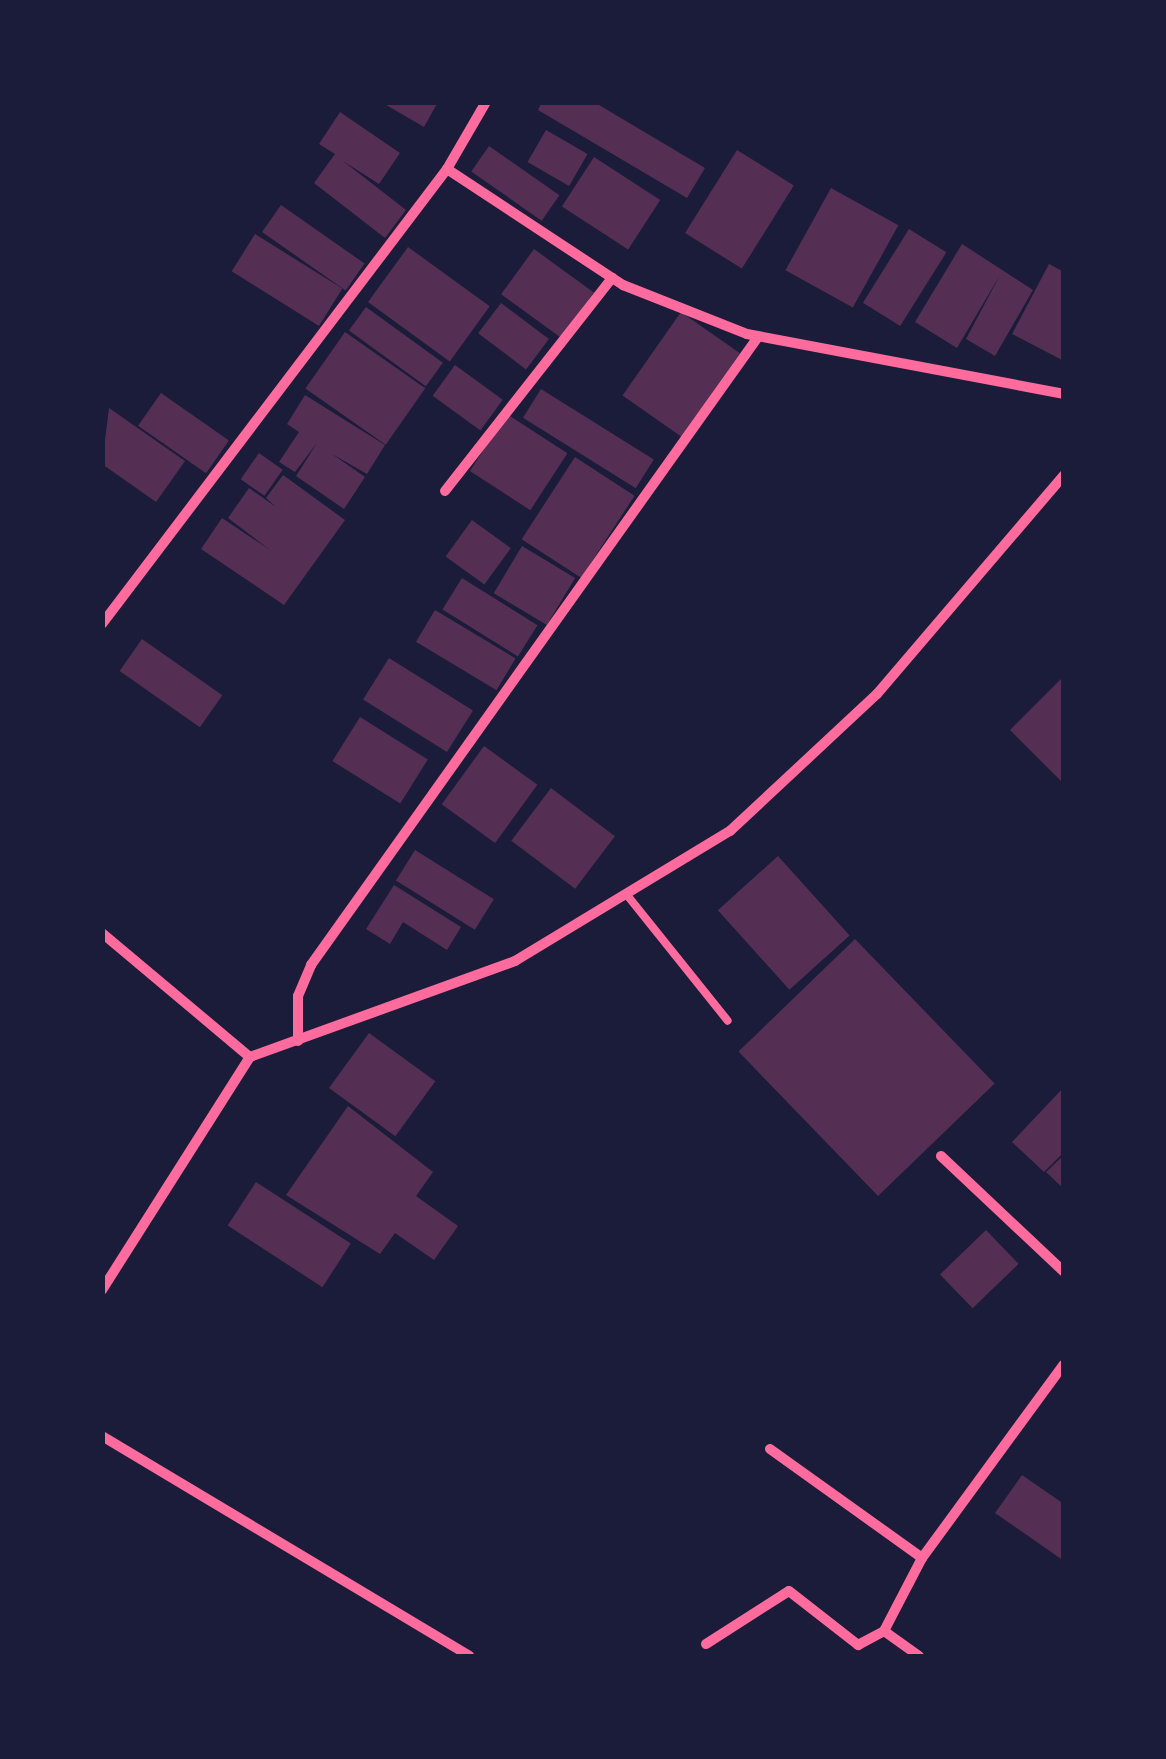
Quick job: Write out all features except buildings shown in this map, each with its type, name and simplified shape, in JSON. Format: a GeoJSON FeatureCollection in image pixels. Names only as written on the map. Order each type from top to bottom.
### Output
{"type":"FeatureCollection","features":[{"type":"Feature","properties":{"kind":"street"},"geometry":{"type":"LineString","coordinates":[[102,624],[447,170],[486,102]]}},
{"type":"Feature","properties":{"kind":"street"},"geometry":{"type":"LineString","coordinates":[[447,170],[612,278],[758,337],[1064,394]]}},
{"type":"Feature","properties":{"kind":"street"},"geometry":{"type":"LineString","coordinates":[[445,491],[612,278]]}},
{"type":"Feature","properties":{"kind":"street"},"geometry":{"type":"LineString","coordinates":[[298,1041],[298,996],[311,965],[758,337]]}},
{"type":"Feature","properties":{"kind":"street"},"geometry":{"type":"LineString","coordinates":[[102,1290],[250,1058],[515,961],[730,832],[806,768],[1064,475]]}},
{"type":"Feature","properties":{"kind":"street"},"geometry":{"type":"LineString","coordinates":[[102,933],[250,1058]]}},
{"type":"Feature","properties":{"kind":"street"},"geometry":{"type":"LineString","coordinates":[[941,1156],[1064,1272]]}},
{"type":"Feature","properties":{"kind":"street"},"geometry":{"type":"LineString","coordinates":[[706,1644],[789,1591],[858,1645],[884,1631],[922,1558],[1064,1364]]}},
{"type":"Feature","properties":{"kind":"street"},"geometry":{"type":"LineString","coordinates":[[102,1436],[469,1656]]}},
{"type":"Feature","properties":{"kind":"street"},"geometry":{"type":"LineString","coordinates":[[770,1449],[922,1558]]}},
{"type":"Feature","properties":{"kind":"street"},"geometry":{"type":"LineString","coordinates":[[884,1631],[918,1656]]}},
{"type":"Feature","properties":{"kind":"lane"},"geometry":{"type":"LineString","coordinates":[[627,895],[728,1021]]}}]}
